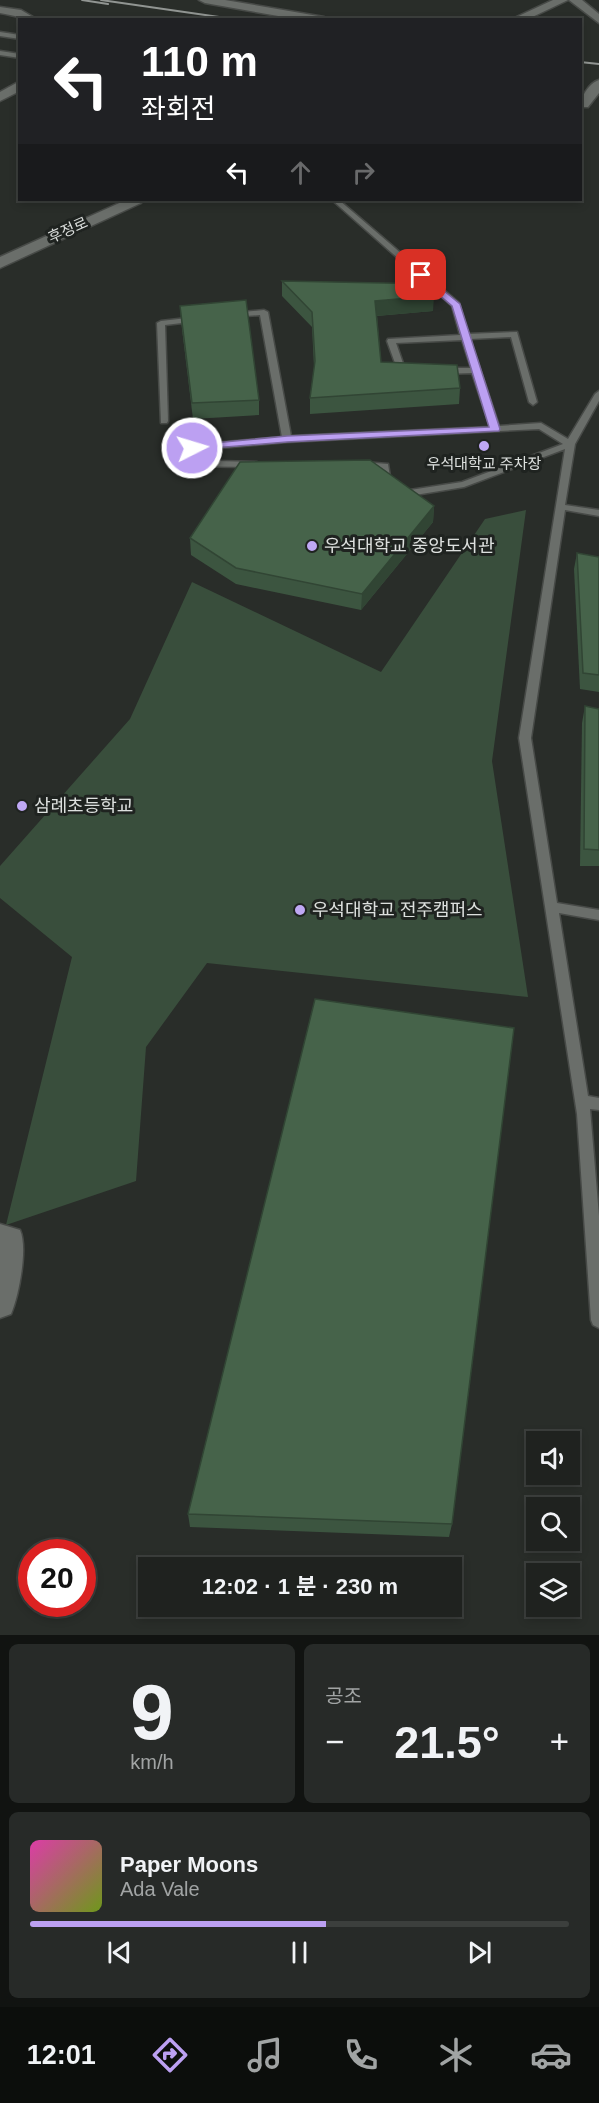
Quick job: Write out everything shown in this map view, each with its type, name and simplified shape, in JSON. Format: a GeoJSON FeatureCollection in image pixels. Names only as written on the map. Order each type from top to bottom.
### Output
{"type":"FeatureCollection","features":[{"type":"Feature","properties":{"kind":"street"},"geometry":{"type":"LineString","coordinates":[[205,0],[312,18]]}},
{"type":"Feature","properties":{"kind":"street"},"geometry":{"type":"LineString","coordinates":[[520,18],[561,0]]}},
{"type":"Feature","properties":{"kind":"street"},"geometry":{"type":"LineString","coordinates":[[575,0],[599,20]]}},
{"type":"Feature","properties":{"kind":"street"},"geometry":{"type":"LineString","coordinates":[[0,10],[17,12],[29,18]]}},
{"type":"Feature","properties":{"kind":"street"},"geometry":{"type":"LineString","coordinates":[[582,105],[599,84]]}},
{"type":"Feature","properties":{"kind":"street"},"geometry":{"type":"LineString","coordinates":[[0,97],[18,86]]}},
{"type":"Feature","properties":{"kind":"street"},"geometry":{"type":"LineString","coordinates":[[582,105],[599,106]]}},
{"type":"Feature","properties":{"kind":"street"},"geometry":{"type":"LineString","coordinates":[[582,105],[599,111]]}},
{"type":"Feature","properties":{"kind":"street","name":"후정로"},"geometry":{"type":"LineString","coordinates":[[0,262],[134,201]]}},
{"type":"Feature","properties":{"kind":"street"},"geometry":{"type":"LineString","coordinates":[[0,1238],[9,1240],[0,1303]]}},
{"type":"Feature","properties":{"kind":"lane"},"geometry":{"type":"LineString","coordinates":[[0,34],[18,37]]}},
{"type":"Feature","properties":{"kind":"lane"},"geometry":{"type":"LineString","coordinates":[[0,53],[18,56]]}},
{"type":"Feature","properties":{"kind":"lane"},"geometry":{"type":"LineString","coordinates":[[336,201],[456,304],[495,429]]}},
{"type":"Feature","properties":{"kind":"lane"},"geometry":{"type":"LineString","coordinates":[[222,316],[264,312],[287,439]]}},
{"type":"Feature","properties":{"kind":"lane"},"geometry":{"type":"LineString","coordinates":[[164,421],[161,323],[211,317]]}},
{"type":"Feature","properties":{"kind":"lane"},"geometry":{"type":"LineString","coordinates":[[423,371],[402,372],[391,341],[514,334],[533,402]]}},
{"type":"Feature","properties":{"kind":"lane"},"geometry":{"type":"LineString","coordinates":[[434,371],[476,370]]}},
{"type":"Feature","properties":{"kind":"lane"},"geometry":{"type":"LineString","coordinates":[[599,394],[570,444],[525,738],[582,1101],[599,1320]]}},
{"type":"Feature","properties":{"kind":"lane"},"geometry":{"type":"LineString","coordinates":[[269,464],[175,464],[169,450],[287,439],[541,426],[570,444]]}},
{"type":"Feature","properties":{"kind":"lane"},"geometry":{"type":"LineString","coordinates":[[350,465],[386,466],[386,484],[409,493],[464,484],[570,444]]}},
{"type":"Feature","properties":{"kind":"lane"},"geometry":{"type":"LineString","coordinates":[[561,507],[599,513]]}},
{"type":"Feature","properties":{"kind":"lane"},"geometry":{"type":"LineString","coordinates":[[552,907],[599,915]]}},
{"type":"Feature","properties":{"kind":"lane"},"geometry":{"type":"LineString","coordinates":[[582,1101],[599,1104]]}},
{"type":"Feature","properties":{"kind":"green space"},"geometry":{"type":"Polygon","coordinates":[[[526,510],[492,761],[528,997],[207,963],[146,1047],[136,1181],[6,1225],[72,957],[0,898],[0,866],[130,719],[192,582],[381,672],[485,519],[526,510]]]}},
{"type":"Feature","properties":{"kind":"building"},"geometry":{"type":"Polygon","coordinates":[[[282,281],[434,284],[434,296],[375,301],[381,362],[457,365],[460,388],[310,398],[315,361],[312,312],[282,281]]]}},
{"type":"Feature","properties":{"kind":"building"},"geometry":{"type":"Polygon","coordinates":[[[246,300],[259,400],[192,403],[180,306],[246,300]]]}},
{"type":"Feature","properties":{"kind":"building"},"geometry":{"type":"Polygon","coordinates":[[[370,460],[434,506],[362,594],[236,568],[190,538],[240,462],[370,460]]]}},
{"type":"Feature","properties":{"kind":"building"},"geometry":{"type":"Polygon","coordinates":[[[577,553],[599,557],[599,675],[583,673],[577,553]]]}},
{"type":"Feature","properties":{"kind":"building"},"geometry":{"type":"Polygon","coordinates":[[[585,706],[599,709],[599,850],[584,849],[585,706]]]}},
{"type":"Feature","properties":{"kind":"building"},"geometry":{"type":"Polygon","coordinates":[[[315,999],[514,1028],[452,1524],[188,1514],[315,999]]]}},
{"type":"Feature","properties":{"kind":"railway"},"geometry":{"type":"LineString","coordinates":[[82,0],[108,4]]}},
{"type":"Feature","properties":{"kind":"railway"},"geometry":{"type":"LineString","coordinates":[[101,0],[226,18]]}},
{"type":"Feature","properties":{"kind":"railway"},"geometry":{"type":"LineString","coordinates":[[582,62],[599,64]]}},
{"type":"Feature","properties":{"kind":"place","name":"우석대학교 주차장"},"geometry":{"type":"Point","coordinates":[484,446]}},
{"type":"Feature","properties":{"kind":"place","name":"우석대학교 중앙도서관"},"geometry":{"type":"Point","coordinates":[312,546]}},
{"type":"Feature","properties":{"kind":"place","name":"삼례초등학교"},"geometry":{"type":"Point","coordinates":[22,806]}},
{"type":"Feature","properties":{"kind":"place","name":"우석대학교 전주캠퍼스"},"geometry":{"type":"Point","coordinates":[300,910]}},
{"type":"Feature","properties":{"kind":"route"},"geometry":{"type":"LineString","coordinates":[[192,448],[287,439],[495,429],[456,304],[421,275]]}}]}
